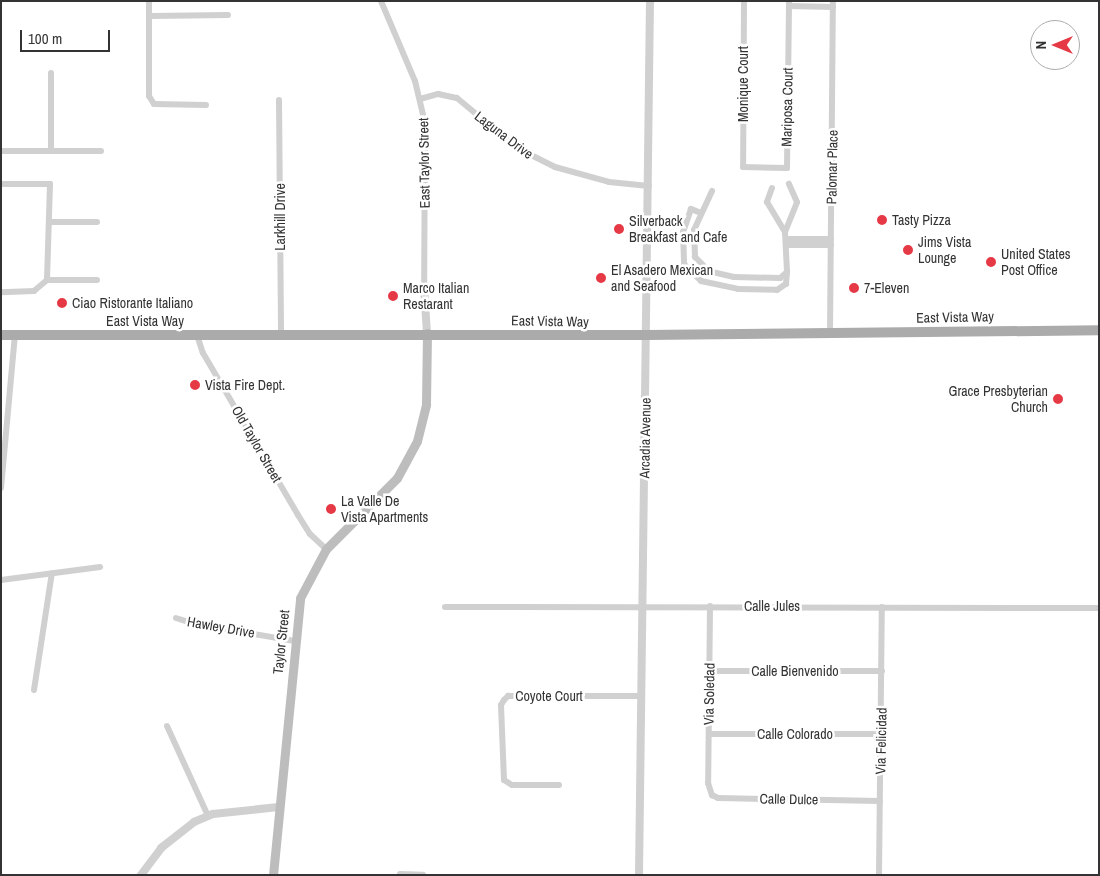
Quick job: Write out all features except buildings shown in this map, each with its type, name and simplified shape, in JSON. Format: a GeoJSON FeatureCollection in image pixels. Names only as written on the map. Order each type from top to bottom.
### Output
{"type":"FeatureCollection","features":[{"type":"Feature","properties":{"kind":"main road","name":"East Vista Way"},"geometry":{"type":"LineString","coordinates":[[1,335],[427,333],[647,335],[1099,330]]}},
{"type":"Feature","properties":{"kind":"main road","name":"Taylor Street"},"geometry":{"type":"LineString","coordinates":[[273,875],[294,641],[300,598],[326,549],[397,478],[417,441],[426,404],[427,333]]}},
{"type":"Feature","properties":{"kind":"street"},"geometry":{"type":"LineString","coordinates":[[148,1],[148,96],[154,104],[206,105]]}},
{"type":"Feature","properties":{"kind":"street","name":"East Taylor Street"},"geometry":{"type":"LineString","coordinates":[[381,1],[420,99],[425,122],[424,287],[427,333]]}},
{"type":"Feature","properties":{"kind":"street","name":"Arcadia Avenue"},"geometry":{"type":"LineString","coordinates":[[639,875],[650,1]]}},
{"type":"Feature","properties":{"kind":"street","name":"Monique Court"},"geometry":{"type":"LineString","coordinates":[[743,167],[744,1]]}},
{"type":"Feature","properties":{"kind":"street"},"geometry":{"type":"LineString","coordinates":[[789,4],[833,4]]}},
{"type":"Feature","properties":{"kind":"street","name":"Mariposa Court"},"geometry":{"type":"LineString","coordinates":[[743,167],[787,168],[789,4]]}},
{"type":"Feature","properties":{"kind":"street","name":"Palomar Place"},"geometry":{"type":"LineString","coordinates":[[830,332],[833,4]]}},
{"type":"Feature","properties":{"kind":"street"},"geometry":{"type":"LineString","coordinates":[[148,16],[228,15]]}},
{"type":"Feature","properties":{"kind":"street"},"geometry":{"type":"LineString","coordinates":[[51,73],[51,150]]}},
{"type":"Feature","properties":{"kind":"street","name":"Laguna Drive"},"geometry":{"type":"LineString","coordinates":[[420,99],[438,94],[457,98],[516,148],[555,167],[609,182],[649,186]]}},
{"type":"Feature","properties":{"kind":"street","name":"Larkhill Drive"},"geometry":{"type":"LineString","coordinates":[[279,100],[281,333]]}},
{"type":"Feature","properties":{"kind":"street"},"geometry":{"type":"LineString","coordinates":[[1,151],[101,150]]}},
{"type":"Feature","properties":{"kind":"street"},"geometry":{"type":"LineString","coordinates":[[1,184],[50,184],[47,280]]}},
{"type":"Feature","properties":{"kind":"street"},"geometry":{"type":"LineString","coordinates":[[701,213],[691,209],[683,232],[684,264],[701,281],[738,289],[776,290],[786,284],[786,239],[797,202],[789,184]]}},
{"type":"Feature","properties":{"kind":"street"},"geometry":{"type":"LineString","coordinates":[[772,188],[767,202],[786,239]]}},
{"type":"Feature","properties":{"kind":"street"},"geometry":{"type":"LineString","coordinates":[[712,191],[694,230],[694,253],[709,271],[737,277],[776,278],[787,272]]}},
{"type":"Feature","properties":{"kind":"street"},"geometry":{"type":"LineString","coordinates":[[50,222],[97,222]]}},
{"type":"Feature","properties":{"kind":"street"},"geometry":{"type":"LineString","coordinates":[[786,239],[831,242]]}},
{"type":"Feature","properties":{"kind":"street"},"geometry":{"type":"LineString","coordinates":[[1,292],[34,291],[47,280],[97,280]]}},
{"type":"Feature","properties":{"kind":"street"},"geometry":{"type":"LineString","coordinates":[[1,488],[15,334]]}},
{"type":"Feature","properties":{"kind":"street","name":"Old Taylor Street"},"geometry":{"type":"LineString","coordinates":[[197,334],[203,352],[298,515],[310,534],[326,549]]}},
{"type":"Feature","properties":{"kind":"street"},"geometry":{"type":"LineString","coordinates":[[1,580],[100,567]]}},
{"type":"Feature","properties":{"kind":"street"},"geometry":{"type":"LineString","coordinates":[[34,690],[52,573]]}},
{"type":"Feature","properties":{"kind":"street","name":"Via Soledad"},"geometry":{"type":"LineString","coordinates":[[708,783],[710,606]]}},
{"type":"Feature","properties":{"kind":"street","name":"Calle Jules"},"geometry":{"type":"LineString","coordinates":[[445,607],[882,606],[1099,608]]}},
{"type":"Feature","properties":{"kind":"street","name":"Via Felicidad"},"geometry":{"type":"LineString","coordinates":[[879,875],[882,606]]}},
{"type":"Feature","properties":{"kind":"street","name":"Hawley Drive"},"geometry":{"type":"LineString","coordinates":[[176,618],[191,623],[294,641]]}},
{"type":"Feature","properties":{"kind":"street","name":"Calle Bienvenido"},"geometry":{"type":"LineString","coordinates":[[709,671],[882,671]]}},
{"type":"Feature","properties":{"kind":"street","name":"Coyote Court"},"geometry":{"type":"LineString","coordinates":[[559,785],[512,785],[504,780],[501,705],[504,700],[508,696],[642,696]]}},
{"type":"Feature","properties":{"kind":"street"},"geometry":{"type":"LineString","coordinates":[[167,726],[208,816]]}},
{"type":"Feature","properties":{"kind":"street","name":"Calle Colorado"},"geometry":{"type":"LineString","coordinates":[[708,734],[881,734]]}},
{"type":"Feature","properties":{"kind":"street","name":"Calle Dulce"},"geometry":{"type":"LineString","coordinates":[[708,783],[718,798],[880,801]]}},
{"type":"Feature","properties":{"kind":"street"},"geometry":{"type":"LineString","coordinates":[[141,875],[175,834],[208,816],[279,807]]}},
{"type":"Feature","properties":{"kind":"street"},"geometry":{"type":"LineString","coordinates":[[400,874],[424,875]]}},
{"type":"Feature","properties":{"kind":"place","name":"Tasty Pizza"},"geometry":{"type":"Point","coordinates":[882,220]}},
{"type":"Feature","properties":{"kind":"place","name":"Silverback Breakfast and Cafe"},"geometry":{"type":"Point","coordinates":[619,229]}},
{"type":"Feature","properties":{"kind":"place","name":"Jims Vista Lounge"},"geometry":{"type":"Point","coordinates":[908,250]}},
{"type":"Feature","properties":{"kind":"place","name":"United States Post Office"},"geometry":{"type":"Point","coordinates":[991,262]}},
{"type":"Feature","properties":{"kind":"place","name":"El Asadero Mexican and Seafood"},"geometry":{"type":"Point","coordinates":[601,278]}},
{"type":"Feature","properties":{"kind":"place","name":"7-Eleven"},"geometry":{"type":"Point","coordinates":[854,288]}},
{"type":"Feature","properties":{"kind":"place","name":"Marco Italian Restarant"},"geometry":{"type":"Point","coordinates":[393,296]}},
{"type":"Feature","properties":{"kind":"place","name":"Ciao Ristorante Italiano"},"geometry":{"type":"Point","coordinates":[62,303]}},
{"type":"Feature","properties":{"kind":"place","name":"Vista Fire Dept."},"geometry":{"type":"Point","coordinates":[195,385]}},
{"type":"Feature","properties":{"kind":"place","name":"Grace Presbyterian Church"},"geometry":{"type":"Point","coordinates":[1058,399]}},
{"type":"Feature","properties":{"kind":"place","name":"La Valle De Vista Apartments"},"geometry":{"type":"Point","coordinates":[331,509]}}]}
